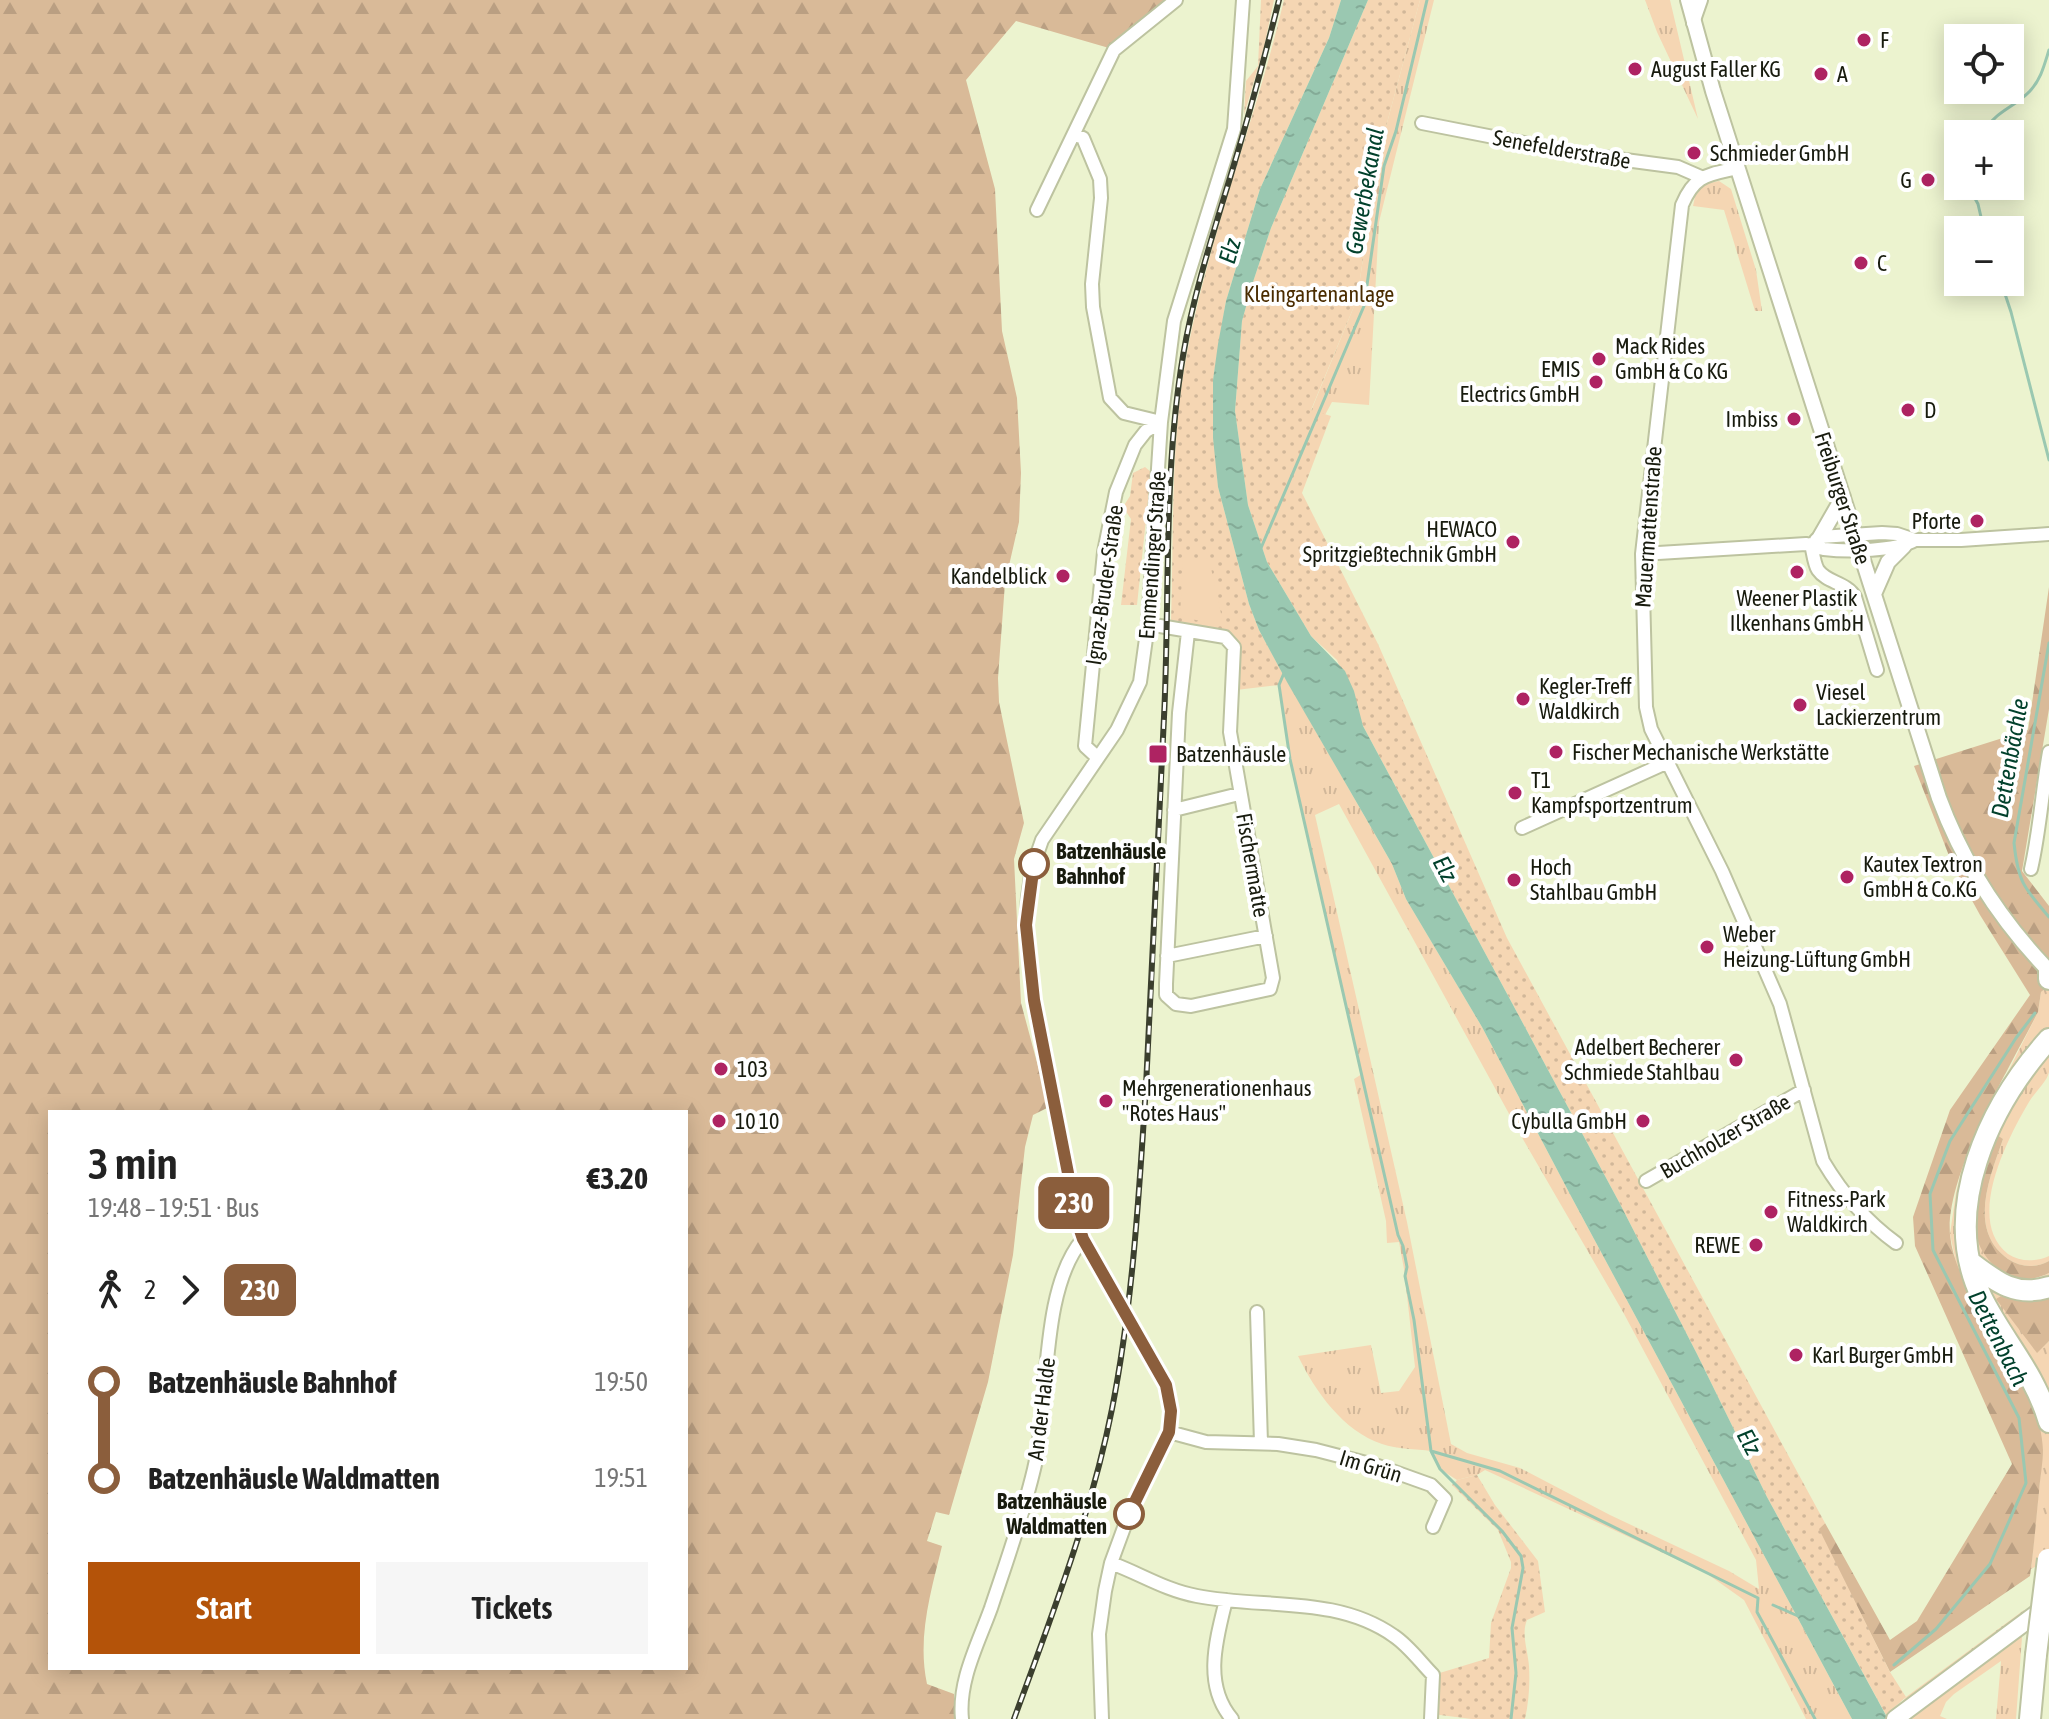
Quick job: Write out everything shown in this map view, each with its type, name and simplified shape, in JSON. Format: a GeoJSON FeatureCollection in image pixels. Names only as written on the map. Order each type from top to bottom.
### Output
{"type":"FeatureCollection","features":[{"type":"Feature","properties":{"kind":"highway"},"geometry":{"type":"LineString","coordinates":[[2049,971],[2049,979]]}},
{"type":"Feature","properties":{"kind":"highway"},"geometry":{"type":"LineString","coordinates":[[2049,1038],[2006,1101],[1977,1161],[1966,1211],[1970,1262],[1984,1301],[2020,1356],[2035,1384],[2049,1422]]}},
{"type":"Feature","properties":{"kind":"highway"},"geometry":{"type":"LineString","coordinates":[[1970,1262],[1992,1280],[2012,1289],[2032,1291],[2049,1287]]}},
{"type":"Feature","properties":{"kind":"highway"},"geometry":{"type":"LineString","coordinates":[[2030,1719],[2049,1552]]}},
{"type":"Feature","properties":{"kind":"main road"},"geometry":{"type":"LineString","coordinates":[[1903,1713],[2049,1604]]}},
{"type":"Feature","properties":{"kind":"street"},"geometry":{"type":"LineString","coordinates":[[1037,210],[1114,50],[1176,0]]}},
{"type":"Feature","properties":{"kind":"street","name":"Emmendinger Straße"},"geometry":{"type":"LineString","coordinates":[[1169,1432],[1171,1411],[1166,1385],[1083,1239],[1078,1224],[1034,1000],[1026,925],[1032,869],[1042,840],[1117,730],[1137,692],[1142,673],[1161,422],[1174,321],[1234,129],[1243,0]]}},
{"type":"Feature","properties":{"kind":"street","name":"Freiburger Straße"},"geometry":{"type":"LineString","coordinates":[[1688,0],[1738,168],[1948,824],[1985,891],[2049,971]]}},
{"type":"Feature","properties":{"kind":"street"},"geometry":{"type":"LineString","coordinates":[[1693,23],[1701,0]]}},
{"type":"Feature","properties":{"kind":"street","name":"Senefelderstraße"},"geometry":{"type":"LineString","coordinates":[[1422,123],[1580,154],[1678,167],[1701,177]]}},
{"type":"Feature","properties":{"kind":"street"},"geometry":{"type":"LineString","coordinates":[[1075,135],[1083,138],[1100,179],[1093,307],[1110,398],[1124,413],[1161,422]]}},
{"type":"Feature","properties":{"kind":"street"},"geometry":{"type":"LineString","coordinates":[[1701,177],[1738,168]]}},
{"type":"Feature","properties":{"kind":"street","name":"Mauermattenstraße"},"geometry":{"type":"LineString","coordinates":[[1701,177],[1692,184],[1682,205],[1642,554],[1646,707],[1651,729],[1722,871],[1780,1004],[1823,1161],[1875,1227],[1896,1243]]}},
{"type":"Feature","properties":{"kind":"street","name":"Ignaz-Bruder-Straße"},"geometry":{"type":"LineString","coordinates":[[1098,758],[1085,746],[1104,552],[1116,492],[1135,445],[1146,431],[1161,422]]}},
{"type":"Feature","properties":{"kind":"street"},"geometry":{"type":"LineString","coordinates":[[1843,497],[1815,541],[1817,569],[1851,589],[1877,670]]}},
{"type":"Feature","properties":{"kind":"street"},"geometry":{"type":"LineString","coordinates":[[1642,554],[1815,541],[1910,543],[2049,534]]}},
{"type":"Feature","properties":{"kind":"street"},"geometry":{"type":"LineString","coordinates":[[1874,594],[1888,562],[1910,543]]}},
{"type":"Feature","properties":{"kind":"street","name":"Fischermatte"},"geometry":{"type":"LineString","coordinates":[[1148,624],[1225,637],[1234,647],[1230,732],[1273,978],[1270,989],[1191,1006],[1176,1004],[1166,995],[1179,713],[1188,632]]}},
{"type":"Feature","properties":{"kind":"street"},"geometry":{"type":"LineString","coordinates":[[2031,869],[2049,752]]}},
{"type":"Feature","properties":{"kind":"street"},"geometry":{"type":"LineString","coordinates":[[1522,828],[1668,762]]}},
{"type":"Feature","properties":{"kind":"street","name":"Fischermatte"},"geometry":{"type":"LineString","coordinates":[[1174,810],[1239,794]]}},
{"type":"Feature","properties":{"kind":"street","name":"Fischermatte"},"geometry":{"type":"LineString","coordinates":[[1167,956],[1266,936]]}},
{"type":"Feature","properties":{"kind":"street","name":"Buchholzer Straße"},"geometry":{"type":"LineString","coordinates":[[1646,1181],[1804,1090]]}},
{"type":"Feature","properties":{"kind":"street","name":"An der Halde"},"geometry":{"type":"LineString","coordinates":[[962,1719],[963,1687],[1035,1466],[1056,1300],[1073,1250],[1083,1239]]}},
{"type":"Feature","properties":{"kind":"street"},"geometry":{"type":"LineString","coordinates":[[1257,1312],[1261,1443]]}},
{"type":"Feature","properties":{"kind":"street"},"geometry":{"type":"LineString","coordinates":[[1102,1719],[1099,1634],[1111,1563],[1129,1514],[1169,1432]]}},
{"type":"Feature","properties":{"kind":"street","name":"Im Grün"},"geometry":{"type":"LineString","coordinates":[[1169,1432],[1206,1442],[1261,1443],[1316,1450],[1378,1466],[1431,1485],[1445,1499],[1433,1527]]}},
{"type":"Feature","properties":{"kind":"street"},"geometry":{"type":"LineString","coordinates":[[1111,1563],[1166,1589],[1198,1597],[1350,1614],[1395,1636],[1433,1675],[1431,1719]]}},
{"type":"Feature","properties":{"kind":"street"},"geometry":{"type":"LineString","coordinates":[[1226,1600],[1214,1658],[1214,1682],[1221,1705],[1232,1719]]}},
{"type":"Feature","properties":{"kind":"green space"},"geometry":{"type":"Polygon","coordinates":[[[0,0],[1170,0],[1109,48],[1016,21],[966,80],[995,189],[1002,331],[1017,398],[1021,473],[1019,522],[1005,583],[999,702],[1024,823],[1014,859],[1021,1003],[1049,1107],[1033,1115],[1025,1147],[1013,1255],[988,1382],[949,1515],[936,1512],[927,1541],[942,1546],[924,1632],[924,1666],[927,1684],[954,1694],[954,1719],[0,1719],[0,0]]]}},
{"type":"Feature","properties":{"kind":"green space"},"geometry":{"type":"Polygon","coordinates":[[[1261,0],[1274,0],[1264,47],[1244,115],[1246,81],[1258,66],[1261,0]]]}},
{"type":"Feature","properties":{"kind":"green space"},"geometry":{"type":"Polygon","coordinates":[[[1284,0],[1341,0],[1329,38],[1260,189],[1226,301],[1213,380],[1218,487],[1249,604],[1283,674],[1279,685],[1236,690],[1240,642],[1229,632],[1171,622],[1175,453],[1187,353],[1197,308],[1284,0]]]}},
{"type":"Feature","properties":{"kind":"green space","name":"Kleingartenanlage"},"geometry":{"type":"Polygon","coordinates":[[[1368,0],[1420,0],[1369,190],[1367,232],[1357,299],[1311,410],[1331,416],[1302,493],[1378,644],[1507,938],[1825,1523],[1819,1529],[1890,1672],[1906,1697],[1886,1715],[1767,1497],[1619,1202],[1363,726],[1337,660],[1311,636],[1267,562],[1248,505],[1235,411],[1242,321],[1271,228],[1368,0]]]}},
{"type":"Feature","properties":{"kind":"green space"},"geometry":{"type":"Polygon","coordinates":[[[1420,0],[1434,0],[1379,222],[1369,405],[1332,402],[1325,415],[1311,411],[1357,299],[1367,232],[1369,190],[1420,0]]]}},
{"type":"Feature","properties":{"kind":"green space"},"geometry":{"type":"Polygon","coordinates":[[[1645,0],[1670,0],[1698,119],[1657,32],[1645,0]]]}},
{"type":"Feature","properties":{"kind":"green space"},"geometry":{"type":"Polygon","coordinates":[[[1719,181],[1731,189],[1756,270],[1762,311],[1755,311],[1724,210],[1693,206],[1697,188],[1719,181]]]}},
{"type":"Feature","properties":{"kind":"green space"},"geometry":{"type":"Polygon","coordinates":[[[1145,467],[1151,472],[1137,605],[1121,605],[1131,519],[1123,507],[1130,496],[1133,473],[1145,467]]]}},
{"type":"Feature","properties":{"kind":"green space"},"geometry":{"type":"Polygon","coordinates":[[[1183,557],[1209,559],[1222,618],[1217,624],[1180,617],[1183,557]]]}},
{"type":"Feature","properties":{"kind":"green space"},"geometry":{"type":"Polygon","coordinates":[[[2049,587],[2049,709],[2022,871],[2049,906],[2049,986],[2041,992],[2038,1012],[1968,1153],[1951,1210],[1950,1235],[1962,1276],[2014,1364],[2028,1391],[2038,1421],[2043,1455],[2030,1576],[1890,1672],[1818,1529],[1825,1523],[1890,1640],[1917,1621],[2012,1464],[1915,1246],[1913,1217],[1950,1110],[2030,995],[1953,866],[1914,766],[2028,730],[2049,587]]]}},
{"type":"Feature","properties":{"kind":"green space"},"geometry":{"type":"Polygon","coordinates":[[[1283,674],[1392,864],[1406,899],[1482,1027],[1852,1719],[1806,1719],[1744,1600],[1706,1573],[1485,1470],[1457,1480],[1440,1469],[1431,1451],[1394,1447],[1368,1438],[1332,1408],[1305,1369],[1298,1356],[1371,1345],[1381,1393],[1399,1391],[1415,1367],[1399,1242],[1387,1243],[1386,1221],[1354,1079],[1362,1074],[1290,759],[1279,685],[1283,674]],[[1339,804],[1315,815],[1407,1222],[1451,1444],[1467,1453],[1520,1468],[1729,1571],[1759,1589],[1756,1560],[1623,1312],[1524,1141],[1339,804]]]}},
{"type":"Feature","properties":{"kind":"green space"},"geometry":{"type":"Polygon","coordinates":[[[2049,986],[2049,1072],[2029,1102],[2001,1158],[1990,1201],[1990,1222],[1996,1240],[2008,1254],[2028,1260],[2049,1256],[2049,1261],[2028,1266],[2013,1262],[1995,1247],[1988,1233],[1985,1202],[2003,1139],[1997,1136],[1975,1237],[2036,1279],[2049,1273],[2049,1295],[2019,1301],[2001,1296],[2037,1352],[2049,1341],[2049,1559],[2031,1569],[2043,1449],[1957,1267],[1950,1234],[1964,1160],[2038,1012],[2041,992],[2049,986]]]}},
{"type":"Feature","properties":{"kind":"green space"},"geometry":{"type":"Polygon","coordinates":[[[1997,1135],[2003,1139],[1985,1202],[1988,1233],[1995,1247],[2013,1262],[2028,1266],[2049,1261],[2049,1273],[2035,1278],[2022,1279],[2003,1273],[1984,1254],[1977,1239],[1974,1222],[1978,1187],[1997,1135]]]}},
{"type":"Feature","properties":{"kind":"green space"},"geometry":{"type":"Polygon","coordinates":[[[2049,1295],[2049,1341],[2037,1353],[1996,1299],[2001,1296],[2019,1301],[2049,1295]]]}},
{"type":"Feature","properties":{"kind":"green space"},"geometry":{"type":"Polygon","coordinates":[[[1477,1475],[1495,1505],[1538,1561],[1545,1612],[1527,1620],[1525,1625],[1529,1679],[1525,1719],[1472,1719],[1432,1714],[1433,1675],[1489,1658],[1491,1623],[1511,1568],[1498,1530],[1452,1485],[1457,1480],[1477,1475]]]}},
{"type":"Feature","properties":{"kind":"green space"},"geometry":{"type":"Polygon","coordinates":[[[2024,1610],[2016,1719],[1996,1719],[2001,1661],[1946,1702],[1940,1716],[1947,1719],[1905,1719],[1907,1717],[1901,1704],[1906,1697],[2024,1610]]]}},
{"type":"Feature","properties":{"kind":"water"},"geometry":{"type":"Polygon","coordinates":[[[1341,0],[1368,0],[1271,228],[1242,321],[1235,411],[1248,505],[1267,562],[1311,636],[1345,671],[1363,726],[1619,1202],[1767,1497],[1888,1719],[1852,1719],[1482,1027],[1406,899],[1392,864],[1287,682],[1249,604],[1218,487],[1213,438],[1213,380],[1218,344],[1226,301],[1260,189],[1329,38],[1341,0]]]}},
{"type":"Feature","properties":{"kind":"waterway","name":"Gewerbekanal"},"geometry":{"type":"LineString","coordinates":[[1261,548],[1364,306],[1384,166],[1396,131],[1427,0]]}},
{"type":"Feature","properties":{"kind":"waterway","name":"Dettenbächle"},"geometry":{"type":"LineString","coordinates":[[1993,120],[2034,86],[2049,50]]}},
{"type":"Feature","properties":{"kind":"waterway","name":"Dettenbächle"},"geometry":{"type":"LineString","coordinates":[[1976,200],[1981,216]]}},
{"type":"Feature","properties":{"kind":"waterway","name":"Dettenbächle"},"geometry":{"type":"LineString","coordinates":[[2006,296],[2049,460]]}},
{"type":"Feature","properties":{"kind":"waterway","name":"Dettenbächle"},"geometry":{"type":"LineString","coordinates":[[2049,643],[2014,843],[2024,884],[2049,917]]}},
{"type":"Feature","properties":{"kind":"waterway"},"geometry":{"type":"LineString","coordinates":[[1284,673],[1279,685],[1290,759],[1407,1267],[1405,1276],[1414,1320],[1431,1451],[1440,1469],[1502,1531],[1521,1556],[1523,1568],[1512,1628],[1516,1673],[1511,1719]]}},
{"type":"Feature","properties":{"kind":"waterway","name":"Dettenbach"},"geometry":{"type":"LineString","coordinates":[[1894,1665],[1936,1629],[1990,1564],[2026,1483],[2019,1418],[1933,1250],[1930,1194],[1950,1141],[2035,1013]]}},
{"type":"Feature","properties":{"kind":"waterway"},"geometry":{"type":"LineString","coordinates":[[1431,1451],[1500,1471],[1758,1598],[1757,1612],[1815,1719]]}},
{"type":"Feature","properties":{"kind":"waterway"},"geometry":{"type":"LineString","coordinates":[[1773,1605],[1798,1616]]}},
{"type":"Feature","properties":{"kind":"railway"},"geometry":{"type":"LineString","coordinates":[[1014,1719],[1082,1527],[1103,1449],[1119,1369],[1134,1248],[1146,1086],[1164,717],[1172,446],[1177,401],[1187,334],[1198,289],[1279,0]]}},
{"type":"Feature","properties":{"kind":"bus line","name":"230"},"geometry":{"type":"LineString","coordinates":[[1034,864],[1026,925],[1034,1000],[1078,1224],[1083,1239],[1166,1385],[1171,1411],[1169,1432],[1129,1514]]}},
{"type":"Feature","properties":{"kind":"place","name":"F"},"geometry":{"type":"Point","coordinates":[1864,40]}},
{"type":"Feature","properties":{"kind":"place","name":"August Faller KG"},"geometry":{"type":"Point","coordinates":[1635,69]}},
{"type":"Feature","properties":{"kind":"place","name":"A"},"geometry":{"type":"Point","coordinates":[1821,74]}},
{"type":"Feature","properties":{"kind":"place","name":"Schmieder GmbH"},"geometry":{"type":"Point","coordinates":[1694,153]}},
{"type":"Feature","properties":{"kind":"place","name":"G"},"geometry":{"type":"Point","coordinates":[1928,180]}},
{"type":"Feature","properties":{"kind":"place","name":"C"},"geometry":{"type":"Point","coordinates":[1861,263]}},
{"type":"Feature","properties":{"kind":"place","name":"Mack Rides GmbH & Co KG"},"geometry":{"type":"Point","coordinates":[1599,359]}},
{"type":"Feature","properties":{"kind":"place","name":"EMIS Electrics GmbH"},"geometry":{"type":"Point","coordinates":[1596,382]}},
{"type":"Feature","properties":{"kind":"place","name":"D"},"geometry":{"type":"Point","coordinates":[1908,410]}},
{"type":"Feature","properties":{"kind":"place","name":"Imbiss"},"geometry":{"type":"Point","coordinates":[1794,419]}},
{"type":"Feature","properties":{"kind":"place","name":"Pforte"},"geometry":{"type":"Point","coordinates":[1977,521]}},
{"type":"Feature","properties":{"kind":"place","name":"HEWACO Spritzgießtechnik GmbH"},"geometry":{"type":"Point","coordinates":[1513,542]}},
{"type":"Feature","properties":{"kind":"place","name":"Weener Plastik Ilkenhans GmbH"},"geometry":{"type":"Point","coordinates":[1797,572]}},
{"type":"Feature","properties":{"kind":"place","name":"Kandelblick"},"geometry":{"type":"Point","coordinates":[1063,576]}},
{"type":"Feature","properties":{"kind":"place","name":"Kegler-Treff Waldkirch"},"geometry":{"type":"Point","coordinates":[1523,699]}},
{"type":"Feature","properties":{"kind":"place","name":"Viesel Lackierzentrum"},"geometry":{"type":"Point","coordinates":[1800,705]}},
{"type":"Feature","properties":{"kind":"place","name":"Fischer Mechanische Werkstätte"},"geometry":{"type":"Point","coordinates":[1556,752]}},
{"type":"Feature","properties":{"kind":"place","name":"Batzenhäusle"},"geometry":{"type":"Point","coordinates":[1158,754]}},
{"type":"Feature","properties":{"kind":"place","name":"T1 Kampfsportzentrum"},"geometry":{"type":"Point","coordinates":[1515,793]}},
{"type":"Feature","properties":{"kind":"place","name":"Batzenhäusle Bahnhof"},"geometry":{"type":"Point","coordinates":[1034,864]}},
{"type":"Feature","properties":{"kind":"place","name":"Kautex Textron GmbH & Co.KG"},"geometry":{"type":"Point","coordinates":[1847,877]}},
{"type":"Feature","properties":{"kind":"place","name":"Hoch Stahlbau GmbH"},"geometry":{"type":"Point","coordinates":[1514,880]}},
{"type":"Feature","properties":{"kind":"place","name":"Weber Heizung-Lüftung GmbH"},"geometry":{"type":"Point","coordinates":[1707,947]}},
{"type":"Feature","properties":{"kind":"place","name":"Adelbert Becherer Schmiede Stahlbau"},"geometry":{"type":"Point","coordinates":[1736,1060]}},
{"type":"Feature","properties":{"kind":"place","name":"103"},"geometry":{"type":"Point","coordinates":[721,1069]}},
{"type":"Feature","properties":{"kind":"place","name":"Mehrgenerationenhaus \"Rotes Haus\""},"geometry":{"type":"Point","coordinates":[1106,1101]}},
{"type":"Feature","properties":{"kind":"place","name":"10 10"},"geometry":{"type":"Point","coordinates":[719,1121]}},
{"type":"Feature","properties":{"kind":"place","name":"Cybulla GmbH"},"geometry":{"type":"Point","coordinates":[1643,1121]}},
{"type":"Feature","properties":{"kind":"place","name":"Fitness-Park Waldkirch"},"geometry":{"type":"Point","coordinates":[1771,1212]}},
{"type":"Feature","properties":{"kind":"place","name":"REWE"},"geometry":{"type":"Point","coordinates":[1756,1245]}},
{"type":"Feature","properties":{"kind":"place","name":"Karl Burger GmbH"},"geometry":{"type":"Point","coordinates":[1796,1355]}},
{"type":"Feature","properties":{"kind":"place","name":"Batzenhäusle Waldmatten"},"geometry":{"type":"Point","coordinates":[1129,1514]}},
{"type":"Feature","properties":{"kind":"water label","name":"Elz"},"geometry":{"type":"Point","coordinates":[1230,251]}},
{"type":"Feature","properties":{"kind":"water label","name":"Elz"},"geometry":{"type":"Point","coordinates":[1445,869]}},
{"type":"Feature","properties":{"kind":"water label","name":"Elz"},"geometry":{"type":"Point","coordinates":[1749,1442]}}]}
